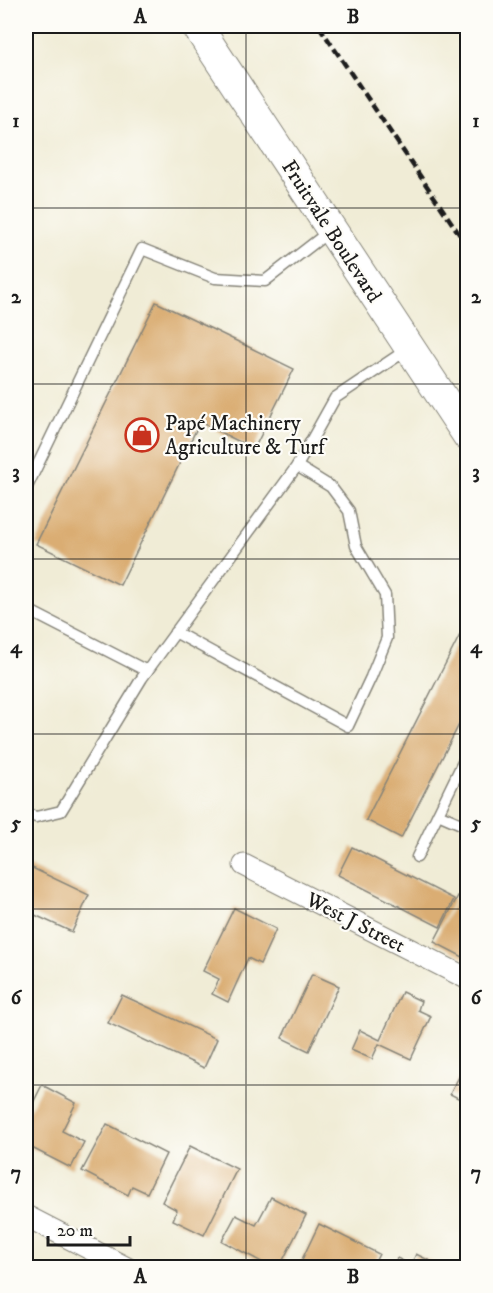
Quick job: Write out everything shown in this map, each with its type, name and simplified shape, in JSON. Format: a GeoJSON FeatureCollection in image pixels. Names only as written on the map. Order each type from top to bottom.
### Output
{"type":"FeatureCollection","features":[{"type":"Feature","properties":{"kind":"main road","name":"Fruitvale Boulevard"},"geometry":{"type":"LineString","coordinates":[[197,26],[468,436]]}},
{"type":"Feature","properties":{"kind":"street","name":"West J Street"},"geometry":{"type":"LineString","coordinates":[[244,865],[468,979]]}},
{"type":"Feature","properties":{"kind":"street"},"geometry":{"type":"LineString","coordinates":[[26,1216],[127,1268]]}},
{"type":"Feature","properties":{"kind":"lane"},"geometry":{"type":"LineString","coordinates":[[26,489],[142,249],[215,278],[265,281],[332,230]]}},
{"type":"Feature","properties":{"kind":"lane"},"geometry":{"type":"LineString","coordinates":[[26,814],[36,817],[61,811],[147,671],[297,466],[335,398],[409,348]]}},
{"type":"Feature","properties":{"kind":"lane"},"geometry":{"type":"LineString","coordinates":[[176,632],[348,726],[387,638],[385,595],[356,546],[349,511],[331,487],[297,466]]}},
{"type":"Feature","properties":{"kind":"lane"},"geometry":{"type":"LineString","coordinates":[[26,609],[147,671]]}},
{"type":"Feature","properties":{"kind":"lane"},"geometry":{"type":"LineString","coordinates":[[417,857],[468,752]]}},
{"type":"Feature","properties":{"kind":"lane"},"geometry":{"type":"LineString","coordinates":[[438,814],[468,827]]}},
{"type":"Feature","properties":{"kind":"building","name":"Papé Machinery Agriculture & Turf"},"geometry":{"type":"Polygon","coordinates":[[[156,302],[294,369],[254,449],[200,422],[120,585],[36,544],[156,302]]]}},
{"type":"Feature","properties":{"kind":"building"},"geometry":{"type":"Polygon","coordinates":[[[465,625],[468,627],[468,707],[401,838],[366,820],[465,625]]]}},
{"type":"Feature","properties":{"kind":"building"},"geometry":{"type":"Polygon","coordinates":[[[352,847],[454,899],[440,927],[338,875],[352,847]]]}},
{"type":"Feature","properties":{"kind":"building"},"geometry":{"type":"Polygon","coordinates":[[[26,865],[89,895],[72,932],[26,911],[26,865]]]}},
{"type":"Feature","properties":{"kind":"building"},"geometry":{"type":"Polygon","coordinates":[[[458,896],[468,901],[468,954],[465,958],[434,942],[458,896]]]}},
{"type":"Feature","properties":{"kind":"building"},"geometry":{"type":"Polygon","coordinates":[[[234,908],[276,929],[260,964],[248,958],[228,1002],[212,994],[219,979],[203,971],[234,908]]]}},
{"type":"Feature","properties":{"kind":"building"},"geometry":{"type":"Polygon","coordinates":[[[312,974],[339,986],[309,1051],[282,1038],[312,974]]]}},
{"type":"Feature","properties":{"kind":"building"},"geometry":{"type":"Polygon","coordinates":[[[402,992],[421,1001],[418,1010],[431,1016],[411,1059],[379,1044],[372,1059],[351,1050],[360,1030],[380,1040],[402,992]]]}},
{"type":"Feature","properties":{"kind":"building"},"geometry":{"type":"Polygon","coordinates":[[[122,995],[217,1039],[204,1068],[108,1023],[122,995]]]}},
{"type":"Feature","properties":{"kind":"building"},"geometry":{"type":"Polygon","coordinates":[[[468,1060],[468,1103],[450,1094],[468,1060]]]}},
{"type":"Feature","properties":{"kind":"building"},"geometry":{"type":"Polygon","coordinates":[[[42,1085],[76,1103],[62,1131],[84,1142],[71,1168],[26,1145],[26,1117],[42,1085]]]}},
{"type":"Feature","properties":{"kind":"building"},"geometry":{"type":"Polygon","coordinates":[[[107,1124],[166,1154],[147,1193],[132,1186],[128,1195],[82,1171],[107,1124]]]}},
{"type":"Feature","properties":{"kind":"building"},"geometry":{"type":"Polygon","coordinates":[[[190,1146],[237,1169],[204,1235],[173,1220],[177,1210],[162,1202],[190,1146]]]}},
{"type":"Feature","properties":{"kind":"building"},"geometry":{"type":"Polygon","coordinates":[[[271,1197],[306,1215],[279,1268],[273,1268],[222,1241],[236,1215],[256,1225],[271,1197]]]}},
{"type":"Feature","properties":{"kind":"building"},"geometry":{"type":"Polygon","coordinates":[[[319,1224],[379,1254],[372,1268],[298,1268],[319,1224]]]}},
{"type":"Feature","properties":{"kind":"building"},"geometry":{"type":"Polygon","coordinates":[[[416,1254],[444,1268],[392,1268],[397,1258],[411,1265],[416,1254]]]}},
{"type":"Feature","properties":{"kind":"railway"},"geometry":{"type":"LineString","coordinates":[[319,26],[468,247]]}},
{"type":"Feature","properties":{"kind":"place","name":"Papé Machinery Agriculture & Turf"},"geometry":{"type":"Point","coordinates":[142,435]}}]}
